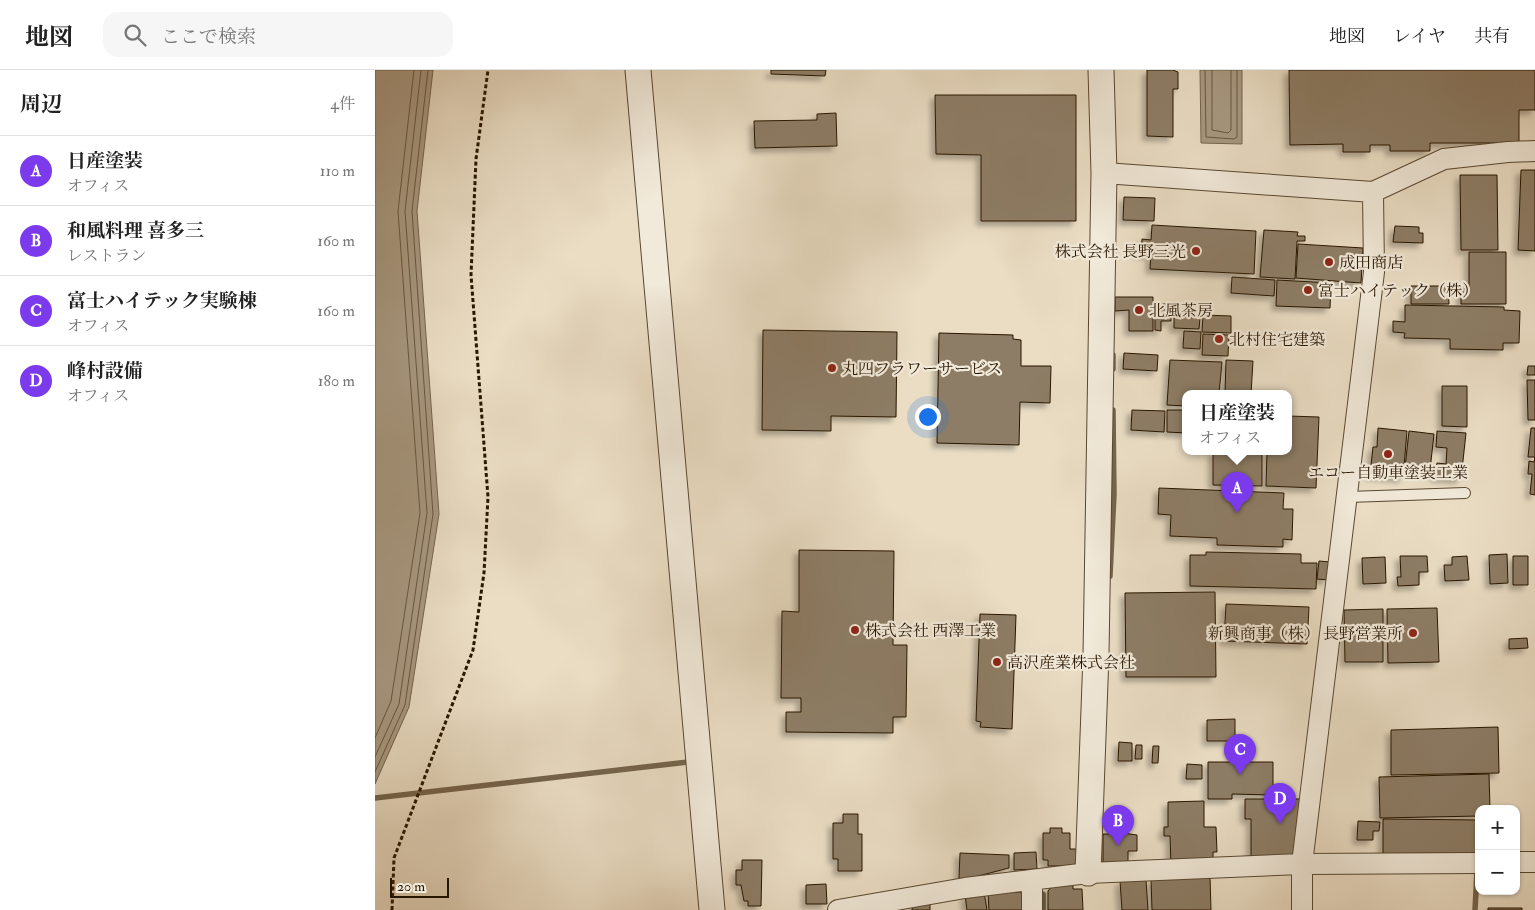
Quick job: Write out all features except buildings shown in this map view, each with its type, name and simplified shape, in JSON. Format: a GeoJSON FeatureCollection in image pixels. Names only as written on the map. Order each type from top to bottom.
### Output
{"type":"FeatureCollection","features":[{"type":"Feature","properties":{"kind":"street"},"geometry":{"type":"LineString","coordinates":[[639,70],[711,910]]}},
{"type":"Feature","properties":{"kind":"street"},"geometry":{"type":"LineString","coordinates":[[1089,874],[1096,655],[1104,173],[1101,70]]}},
{"type":"Feature","properties":{"kind":"street"},"geometry":{"type":"LineString","coordinates":[[1104,173],[1373,192],[1444,159],[1535,151]]}},
{"type":"Feature","properties":{"kind":"street"},"geometry":{"type":"LineString","coordinates":[[1302,910],[1302,864],[1374,272],[1373,192]]}},
{"type":"Feature","properties":{"kind":"street"},"geometry":{"type":"LineString","coordinates":[[1520,862],[1535,862]]}},
{"type":"Feature","properties":{"kind":"street"},"geometry":{"type":"LineString","coordinates":[[838,910],[965,888],[1089,874],[1302,864],[1475,863]]}},
{"type":"Feature","properties":{"kind":"street"},"geometry":{"type":"LineString","coordinates":[[1032,880],[1032,910]]}},
{"type":"Feature","properties":{"kind":"lane"},"geometry":{"type":"LineString","coordinates":[[1348,497],[1465,493]]}},
{"type":"Feature","properties":{"kind":"path"},"geometry":{"type":"LineString","coordinates":[[392,910],[394,858],[473,650],[484,573],[488,497],[471,275],[476,159],[488,70]]}},
{"type":"Feature","properties":{"kind":"water"},"geometry":{"type":"Polygon","coordinates":[[[375,70],[433,70],[417,211],[439,514],[409,707],[375,784],[375,70]]]}},
{"type":"Feature","properties":{"kind":"water"},"geometry":{"type":"Polygon","coordinates":[[[1200,70],[1242,70],[1242,144],[1201,143],[1200,70]]]}},
{"type":"Feature","properties":{"kind":"waterway"},"geometry":{"type":"LineString","coordinates":[[1113,355],[1113,369]]}},
{"type":"Feature","properties":{"kind":"waterway"},"geometry":{"type":"LineString","coordinates":[[1110,576],[1114,494],[1113,410]]}},
{"type":"Feature","properties":{"kind":"waterway"},"geometry":{"type":"LineString","coordinates":[[375,798],[688,762]]}},
{"type":"Feature","properties":{"kind":"waterway"},"geometry":{"type":"LineString","coordinates":[[1043,894],[1043,910]]}},
{"type":"Feature","properties":{"kind":"waterway"},"geometry":{"type":"LineString","coordinates":[[1475,910],[1476,895]]}},
{"type":"Feature","properties":{"kind":"place","name":"株式会社 長野三光"},"geometry":{"type":"Point","coordinates":[1196,251]}},
{"type":"Feature","properties":{"kind":"place","name":"成田商店"},"geometry":{"type":"Point","coordinates":[1329,262]}},
{"type":"Feature","properties":{"kind":"place","name":"富士ハイテック（株）"},"geometry":{"type":"Point","coordinates":[1308,290]}},
{"type":"Feature","properties":{"kind":"place","name":"北風茶房"},"geometry":{"type":"Point","coordinates":[1139,310]}},
{"type":"Feature","properties":{"kind":"place","name":"北村住宅建築"},"geometry":{"type":"Point","coordinates":[1219,339]}},
{"type":"Feature","properties":{"kind":"place","name":"丸四フラワーサービス"},"geometry":{"type":"Point","coordinates":[832,368]}},
{"type":"Feature","properties":{"kind":"place","name":"エコー自動車塗装工業"},"geometry":{"type":"Point","coordinates":[1388,454]}},
{"type":"Feature","properties":{"kind":"place","name":"日産塗装"},"geometry":{"type":"Point","coordinates":[1237,513]}},
{"type":"Feature","properties":{"kind":"place","name":"株式会社 西澤工業"},"geometry":{"type":"Point","coordinates":[855,630]}},
{"type":"Feature","properties":{"kind":"place","name":"新興商事（株） 長野営業所"},"geometry":{"type":"Point","coordinates":[1413,633]}},
{"type":"Feature","properties":{"kind":"place","name":"高沢産業株式会社"},"geometry":{"type":"Point","coordinates":[997,662]}},
{"type":"Feature","properties":{"kind":"place","name":"富士ハイテック実験棟"},"geometry":{"type":"Point","coordinates":[1240,775]}},
{"type":"Feature","properties":{"kind":"place","name":"峰村設備"},"geometry":{"type":"Point","coordinates":[1280,824]}},
{"type":"Feature","properties":{"kind":"place","name":"和風料理 喜多三"},"geometry":{"type":"Point","coordinates":[1118,846]}}]}
